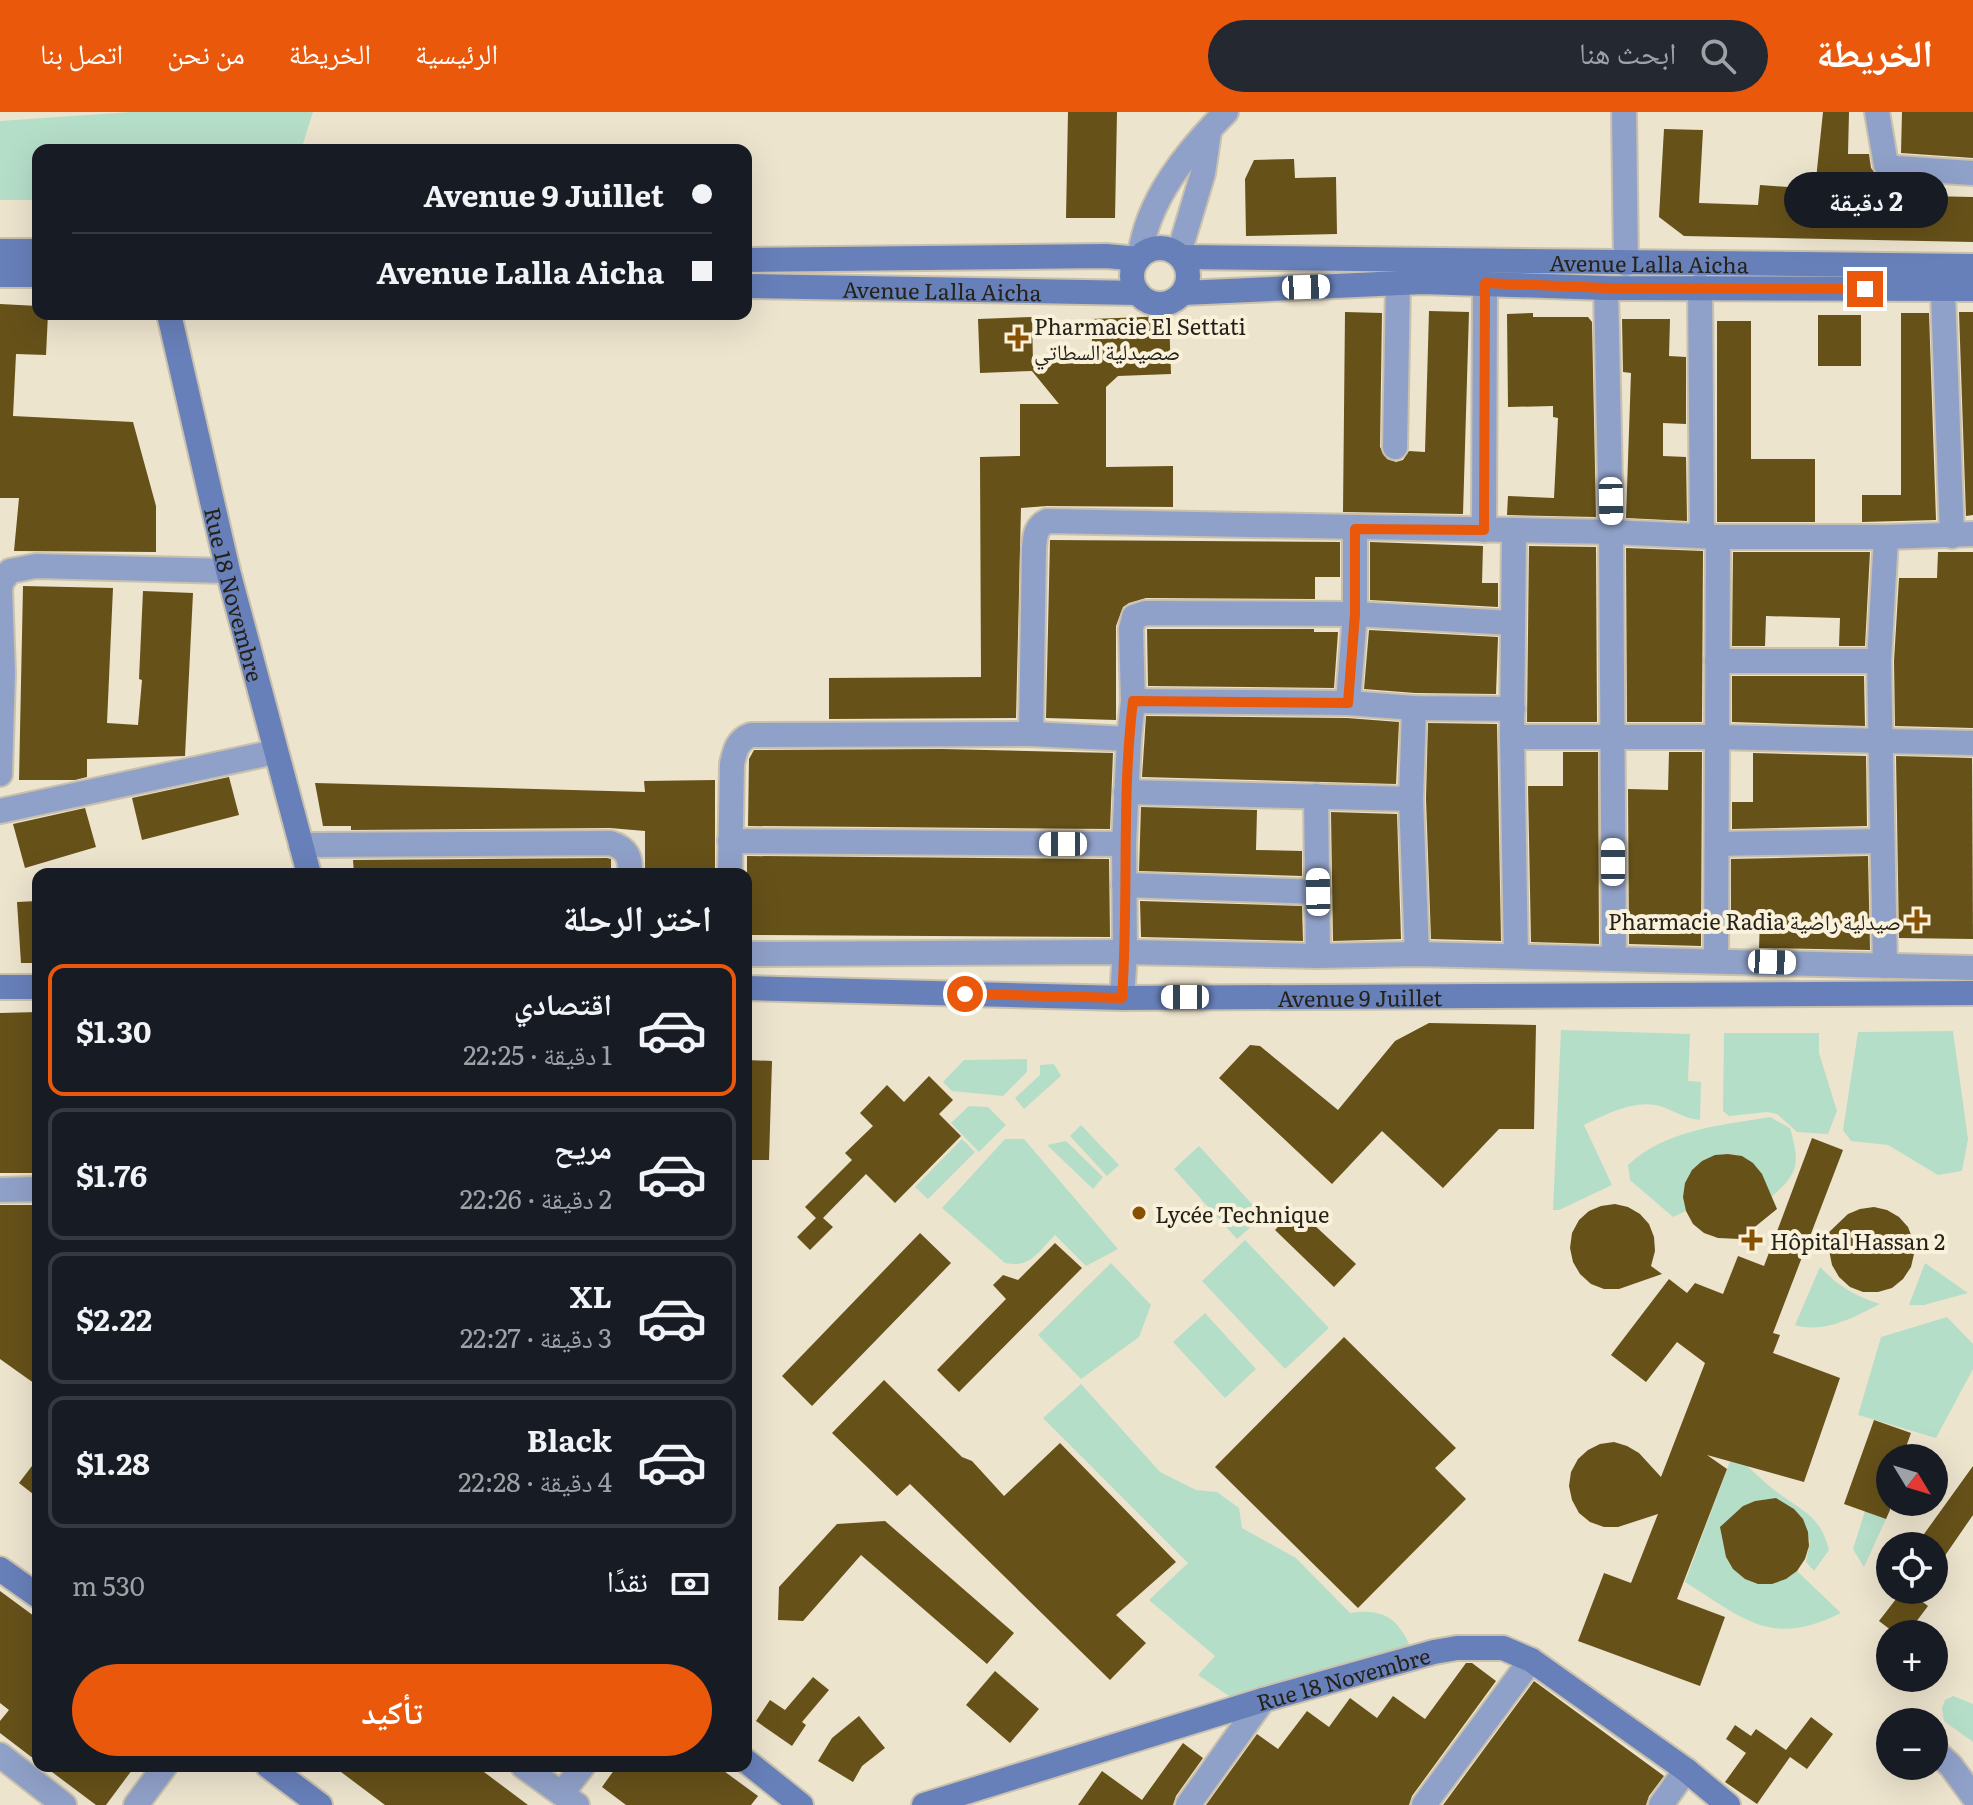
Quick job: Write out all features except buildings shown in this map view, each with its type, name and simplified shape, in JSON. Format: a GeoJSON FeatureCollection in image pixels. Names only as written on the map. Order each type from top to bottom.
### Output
{"type":"FeatureCollection","features":[{"type":"Feature","properties":{"kind":"street"},"geometry":{"type":"LineString","coordinates":[[1624,112],[1626,264]]}},
{"type":"Feature","properties":{"kind":"street"},"geometry":{"type":"LineString","coordinates":[[1877,112],[1883,162],[1888,166],[1973,173]]}},
{"type":"Feature","properties":{"kind":"street"},"geometry":{"type":"LineString","coordinates":[[1183,293],[1189,275],[1181,255],[1218,120]]}},
{"type":"Feature","properties":{"kind":"street"},"geometry":{"type":"LineString","coordinates":[[1138,293],[1132,276],[1148,219],[1162,193],[1218,120]]}},
{"type":"Feature","properties":{"kind":"street","name":"Avenue Lalla Aicha"},"geometry":{"type":"LineString","coordinates":[[752,260],[1139,257],[1158,247],[1181,255],[1626,264],[1942,277],[1973,289]]}},
{"type":"Feature","properties":{"kind":"street"},"geometry":{"type":"LineString","coordinates":[[0,251],[32,251]]}},
{"type":"Feature","properties":{"kind":"street","name":"Avenue Lalla Aicha"},"geometry":{"type":"LineString","coordinates":[[752,286],[1138,293],[1144,299],[1161,304],[1177,299],[1183,293],[1398,283],[1606,288],[1700,286],[1942,277],[1973,266]]}},
{"type":"Feature","properties":{"kind":"street"},"geometry":{"type":"LineString","coordinates":[[0,275],[32,275]]}},
{"type":"Feature","properties":{"kind":"street"},"geometry":{"type":"LineString","coordinates":[[1031,734],[1034,549],[1040,525],[1047,521],[1611,532],[1710,537],[1962,535],[1942,277]]}},
{"type":"Feature","properties":{"kind":"street"},"geometry":{"type":"LineString","coordinates":[[1395,447],[1398,283]]}},
{"type":"Feature","properties":{"kind":"street"},"geometry":{"type":"LineString","coordinates":[[1484,530],[1485,283]]}},
{"type":"Feature","properties":{"kind":"street"},"geometry":{"type":"LineString","coordinates":[[1700,286],[1717,661],[1716,960]]}},
{"type":"Feature","properties":{"kind":"street"},"geometry":{"type":"LineString","coordinates":[[1606,288],[1614,957]]}},
{"type":"Feature","properties":{"kind":"street","name":"Rue 18 Novembre"},"geometry":{"type":"LineString","coordinates":[[170,320],[228,571],[307,868]]}},
{"type":"Feature","properties":{"kind":"street"},"geometry":{"type":"LineString","coordinates":[[1348,703],[1355,614],[1355,529]]}},
{"type":"Feature","properties":{"kind":"street"},"geometry":{"type":"LineString","coordinates":[[1514,530],[1512,737],[1516,956]]}},
{"type":"Feature","properties":{"kind":"street"},"geometry":{"type":"LineString","coordinates":[[1885,966],[1879,661],[1886,537]]}},
{"type":"Feature","properties":{"kind":"street"},"geometry":{"type":"LineString","coordinates":[[0,774],[0,589],[10,571],[36,566],[228,571]]}},
{"type":"Feature","properties":{"kind":"street"},"geometry":{"type":"LineString","coordinates":[[1122,998],[1125,952],[1124,844],[1133,701],[1131,629],[1134,617],[1141,614],[1355,614],[1512,623]]}},
{"type":"Feature","properties":{"kind":"street"},"geometry":{"type":"LineString","coordinates":[[1717,661],[1879,661]]}},
{"type":"Feature","properties":{"kind":"street"},"geometry":{"type":"LineString","coordinates":[[1133,701],[1348,703],[1414,708],[1513,709]]}},
{"type":"Feature","properties":{"kind":"street"},"geometry":{"type":"LineString","coordinates":[[1414,708],[1411,799],[1417,954]]}},
{"type":"Feature","properties":{"kind":"street"},"geometry":{"type":"LineString","coordinates":[[730,868],[732,764],[735,748],[743,738],[751,735],[1031,734],[1129,739]]}},
{"type":"Feature","properties":{"kind":"street"},"geometry":{"type":"LineString","coordinates":[[1512,737],[1715,737],[1973,743]]}},
{"type":"Feature","properties":{"kind":"street"},"geometry":{"type":"LineString","coordinates":[[0,811],[275,752]]}},
{"type":"Feature","properties":{"kind":"street"},"geometry":{"type":"LineString","coordinates":[[1126,792],[1411,799]]}},
{"type":"Feature","properties":{"kind":"street"},"geometry":{"type":"LineString","coordinates":[[1316,796],[1318,956]]}},
{"type":"Feature","properties":{"kind":"street"},"geometry":{"type":"LineString","coordinates":[[730,841],[1124,844]]}},
{"type":"Feature","properties":{"kind":"street"},"geometry":{"type":"LineString","coordinates":[[1717,844],[1882,841]]}},
{"type":"Feature","properties":{"kind":"street"},"geometry":{"type":"LineString","coordinates":[[301,845],[610,843],[625,850],[630,868]]}},
{"type":"Feature","properties":{"kind":"street"},"geometry":{"type":"LineString","coordinates":[[1124,885],[1318,892]]}},
{"type":"Feature","properties":{"kind":"street"},"geometry":{"type":"LineString","coordinates":[[752,954],[1417,954],[1973,968]]}},
{"type":"Feature","properties":{"kind":"street"},"geometry":{"type":"LineString","coordinates":[[0,987],[32,987]]}},
{"type":"Feature","properties":{"kind":"street","name":"Avenue 9 Juillet"},"geometry":{"type":"LineString","coordinates":[[752,988],[1122,998],[1973,993]]}},
{"type":"Feature","properties":{"kind":"street"},"geometry":{"type":"LineString","coordinates":[[0,1190],[32,1189]]}},
{"type":"Feature","properties":{"kind":"street"},"geometry":{"type":"LineString","coordinates":[[0,1569],[32,1592]]}},
{"type":"Feature","properties":{"kind":"street","name":"Rue 18 Novembre"},"geometry":{"type":"LineString","coordinates":[[931,1804],[1263,1700],[1457,1648],[1503,1648],[1531,1660],[1686,1770],[1728,1805]]}},
{"type":"Feature","properties":{"kind":"street"},"geometry":{"type":"LineString","coordinates":[[1424,1805],[1531,1660]]}},
{"type":"Feature","properties":{"kind":"street"},"geometry":{"type":"LineString","coordinates":[[1188,1805],[1263,1700]]}},
{"type":"Feature","properties":{"kind":"street"},"geometry":{"type":"LineString","coordinates":[[0,1755],[64,1805]]}},
{"type":"Feature","properties":{"kind":"street"},"geometry":{"type":"LineString","coordinates":[[1953,1764],[1973,1796]]}},
{"type":"Feature","properties":{"kind":"street"},"geometry":{"type":"LineString","coordinates":[[752,1766],[801,1805]]}},
{"type":"Feature","properties":{"kind":"street"},"geometry":{"type":"LineString","coordinates":[[1661,1805],[1686,1770]]}},
{"type":"Feature","properties":{"kind":"street"},"geometry":{"type":"LineString","coordinates":[[136,1805],[161,1772]]}},
{"type":"Feature","properties":{"kind":"street"},"geometry":{"type":"LineString","coordinates":[[276,1772],[320,1805]]}},
{"type":"Feature","properties":{"kind":"street"},"geometry":{"type":"LineString","coordinates":[[532,1772],[570,1799],[581,1772]]}},
{"type":"Feature","properties":{"kind":"green space"},"geometry":{"type":"Polygon","coordinates":[[[131,112],[313,112],[303,144],[32,144],[32,200],[0,200],[0,121],[131,112]]]}},
{"type":"Feature","properties":{"kind":"green space"},"geometry":{"type":"Polygon","coordinates":[[[1561,1030],[1690,1034],[1688,1081],[1701,1082],[1700,1120],[1663,1107],[1643,1104],[1622,1108],[1584,1125],[1612,1185],[1553,1210],[1561,1030]]]}},
{"type":"Feature","properties":{"kind":"green space"},"geometry":{"type":"Polygon","coordinates":[[[1953,1031],[1968,1139],[1962,1171],[1938,1175],[1888,1145],[1851,1141],[1843,1130],[1858,1032],[1953,1031]]]}},
{"type":"Feature","properties":{"kind":"green space"},"geometry":{"type":"Polygon","coordinates":[[[1724,1033],[1819,1033],[1819,1053],[1837,1111],[1828,1134],[1797,1132],[1777,1114],[1767,1112],[1729,1116],[1723,1111],[1724,1033]]]}},
{"type":"Feature","properties":{"kind":"green space"},"geometry":{"type":"Polygon","coordinates":[[[1027,1059],[1027,1072],[1003,1096],[952,1091],[943,1082],[964,1060],[1027,1059]]]}},
{"type":"Feature","properties":{"kind":"green space"},"geometry":{"type":"Polygon","coordinates":[[[1054,1064],[1061,1076],[1024,1109],[1015,1098],[1040,1075],[1040,1065],[1054,1064]]]}},
{"type":"Feature","properties":{"kind":"green space"},"geometry":{"type":"Polygon","coordinates":[[[969,1106],[988,1107],[1006,1125],[979,1152],[951,1123],[969,1106]]]}},
{"type":"Feature","properties":{"kind":"green space"},"geometry":{"type":"Polygon","coordinates":[[[1770,1117],[1790,1128],[1796,1161],[1786,1183],[1768,1200],[1763,1178],[1752,1163],[1738,1155],[1721,1154],[1706,1160],[1693,1171],[1686,1188],[1686,1211],[1673,1217],[1630,1180],[1628,1165],[1659,1144],[1694,1131],[1770,1117]]]}},
{"type":"Feature","properties":{"kind":"green space"},"geometry":{"type":"Polygon","coordinates":[[[1081,1125],[1119,1165],[1107,1176],[1070,1136],[1081,1125]]]}},
{"type":"Feature","properties":{"kind":"green space"},"geometry":{"type":"Polygon","coordinates":[[[962,1139],[975,1152],[928,1199],[915,1187],[962,1139]]]}},
{"type":"Feature","properties":{"kind":"green space"},"geometry":{"type":"Polygon","coordinates":[[[1005,1139],[1024,1139],[1118,1249],[1086,1266],[1055,1235],[1028,1261],[1005,1263],[942,1208],[1005,1139]]]}},
{"type":"Feature","properties":{"kind":"green space"},"geometry":{"type":"Polygon","coordinates":[[[1066,1141],[1103,1177],[1093,1189],[1047,1145],[1066,1141]]]}},
{"type":"Feature","properties":{"kind":"green space"},"geometry":{"type":"Polygon","coordinates":[[[1199,1146],[1263,1216],[1237,1239],[1174,1169],[1199,1146]]]}},
{"type":"Feature","properties":{"kind":"green space"},"geometry":{"type":"Polygon","coordinates":[[[1245,1240],[1329,1328],[1285,1369],[1202,1281],[1245,1240]]]}},
{"type":"Feature","properties":{"kind":"green space"},"geometry":{"type":"Polygon","coordinates":[[[1111,1263],[1151,1305],[1139,1337],[1081,1379],[1038,1335],[1111,1263]]]}},
{"type":"Feature","properties":{"kind":"green space"},"geometry":{"type":"Polygon","coordinates":[[[1925,1263],[1968,1293],[1924,1305],[1909,1305],[1925,1263]]]}},
{"type":"Feature","properties":{"kind":"green space"},"geometry":{"type":"Polygon","coordinates":[[[1820,1267],[1847,1290],[1880,1304],[1828,1326],[1795,1325],[1820,1267]]]}},
{"type":"Feature","properties":{"kind":"green space"},"geometry":{"type":"Polygon","coordinates":[[[1205,1313],[1256,1369],[1225,1398],[1173,1342],[1205,1313]]]}},
{"type":"Feature","properties":{"kind":"green space"},"geometry":{"type":"Polygon","coordinates":[[[1947,1317],[1973,1344],[1973,1369],[1936,1438],[1858,1415],[1881,1337],[1947,1317]]]}},
{"type":"Feature","properties":{"kind":"green space"},"geometry":{"type":"Polygon","coordinates":[[[1081,1384],[1160,1472],[1196,1490],[1217,1492],[1239,1508],[1242,1528],[1296,1558],[1350,1613],[1372,1612],[1388,1617],[1401,1629],[1411,1648],[1232,1698],[1198,1675],[1215,1656],[1149,1600],[1188,1563],[1043,1418],[1081,1384]]]}},
{"type":"Feature","properties":{"kind":"green space"},"geometry":{"type":"Polygon","coordinates":[[[1733,1453],[1817,1523],[1829,1550],[1814,1571],[1806,1562],[1810,1541],[1802,1519],[1769,1499],[1743,1506],[1726,1557],[1741,1575],[1758,1583],[1777,1581],[1797,1571],[1841,1613],[1817,1623],[1776,1628],[1742,1617],[1685,1582],[1733,1453]]]}},
{"type":"Feature","properties":{"kind":"green space"},"geometry":{"type":"Polygon","coordinates":[[[1865,1511],[1886,1519],[1880,1532],[1876,1532],[1876,1541],[1864,1567],[1853,1549],[1865,1511]]]}},
{"type":"Feature","properties":{"kind":"green space"},"geometry":{"type":"Polygon","coordinates":[[[1953,1696],[1973,1704],[1973,1742],[1948,1724],[1948,1708],[1942,1708],[1945,1700],[1953,1696]]]}},
{"type":"Feature","properties":{"kind":"place","name":"Pharmacie El Settati صصيدلية السطاتي"},"geometry":{"type":"Point","coordinates":[1018,338]}},
{"type":"Feature","properties":{"kind":"place","name":"Pharmacie Radia صيدلية راضية"},"geometry":{"type":"Point","coordinates":[1917,920]}},
{"type":"Feature","properties":{"kind":"place","name":"Lycée Technique"},"geometry":{"type":"Point","coordinates":[1139,1213]}},
{"type":"Feature","properties":{"kind":"place","name":"Hôpital Hassan 2"},"geometry":{"type":"Point","coordinates":[1752,1240]}},
{"type":"Feature","properties":{"kind":"route"},"geometry":{"type":"LineString","coordinates":[[965,994],[1122,998],[1125,952],[1124,844],[1133,701],[1348,703],[1355,614],[1355,529],[1484,530],[1485,283],[1606,288],[1865,289]]}}]}
